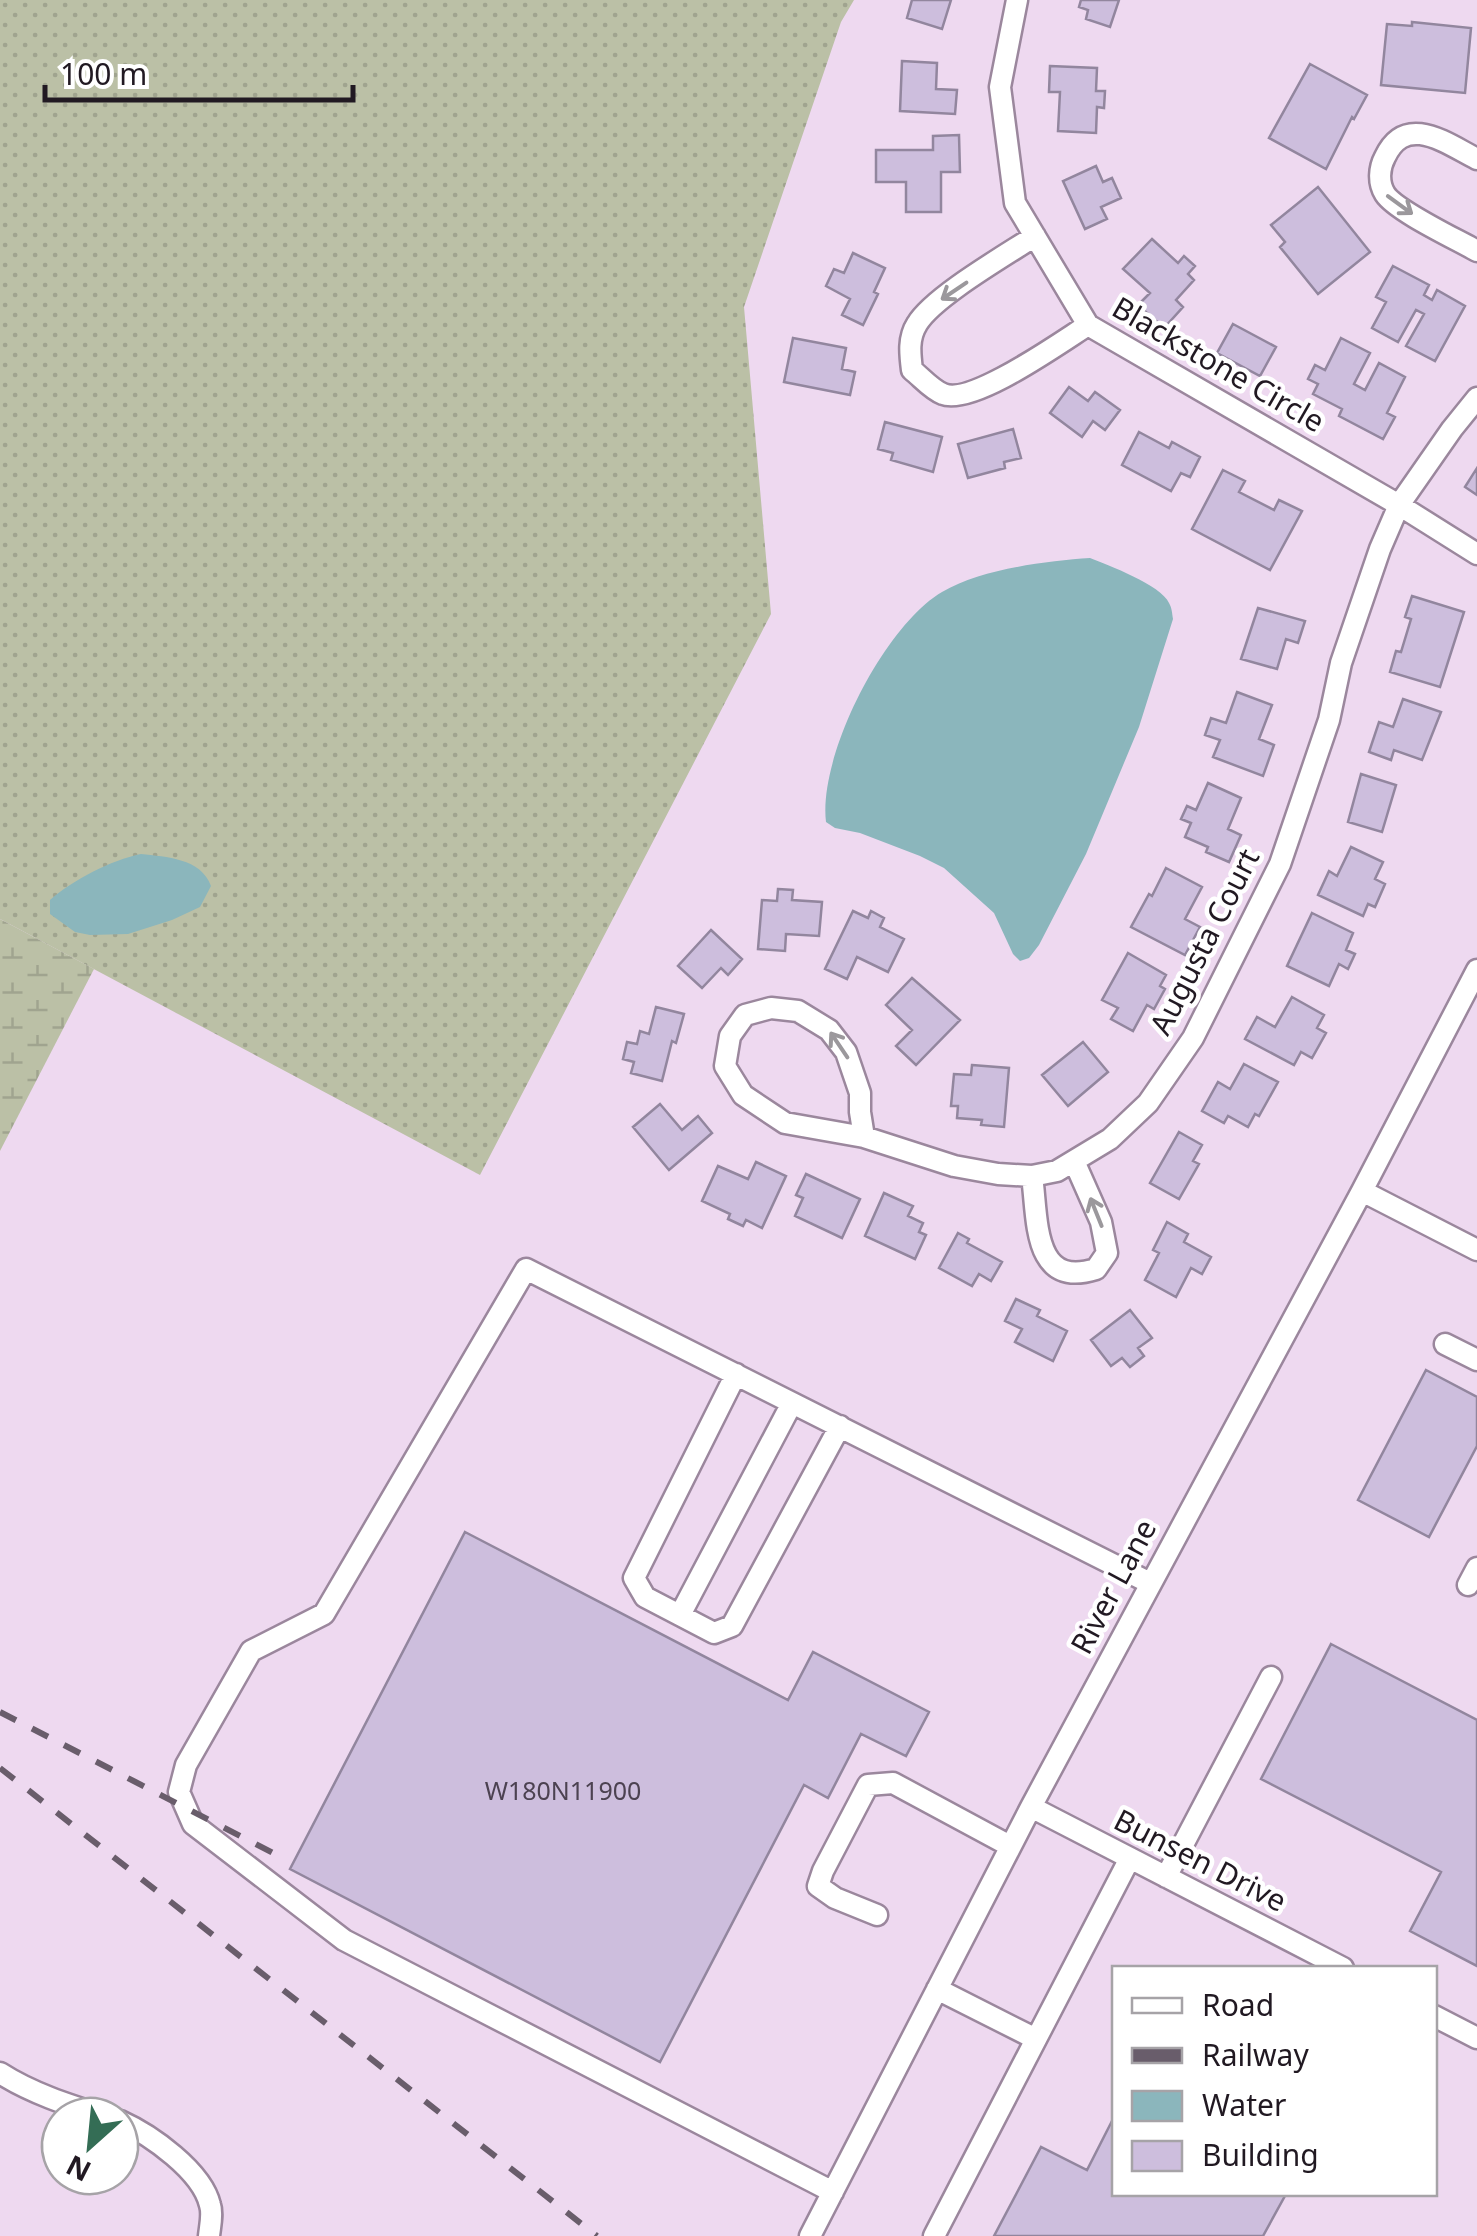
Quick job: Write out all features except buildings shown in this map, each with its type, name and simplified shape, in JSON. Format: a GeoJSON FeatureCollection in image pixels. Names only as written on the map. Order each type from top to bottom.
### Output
{"type":"FeatureCollection","features":[{"type":"Feature","properties":{"kind":"street","name":"Blackstone Circle"},"geometry":{"type":"LineString","coordinates":[[1016,0],[1000,87],[1016,203],[1088,325],[1477,554]]}},
{"type":"Feature","properties":{"kind":"street"},"geometry":{"type":"LineString","coordinates":[[1477,159],[1415,131],[1398,139],[1385,155],[1380,174],[1384,192],[1395,204],[1477,251]]}},
{"type":"Feature","properties":{"kind":"street"},"geometry":{"type":"LineString","coordinates":[[1035,236],[936,303],[916,325],[910,346],[912,370],[943,394],[960,396],[984,388],[1088,325]]}},
{"type":"Feature","properties":{"kind":"street"},"geometry":{"type":"LineString","coordinates":[[1399,505],[1477,398]]}},
{"type":"Feature","properties":{"kind":"street","name":"Augusta Court"},"geometry":{"type":"LineString","coordinates":[[864,1136],[860,1093],[846,1052],[828,1030],[798,1010],[771,1008],[744,1015],[730,1036],[724,1066],[743,1095],[785,1123],[864,1136],[954,1166],[1032,1176],[1058,1171],[1110,1139],[1148,1103],[1192,1038],[1280,864],[1329,720],[1341,663],[1399,505]]}},
{"type":"Feature","properties":{"kind":"street","name":"River Lane"},"geometry":{"type":"LineString","coordinates":[[810,2236],[1030,1807],[1477,970]]}},
{"type":"Feature","properties":{"kind":"street"},"geometry":{"type":"LineString","coordinates":[[1032,1176],[1042,1250],[1056,1269],[1078,1275],[1096,1269],[1106,1253],[1101,1222],[1074,1161]]}},
{"type":"Feature","properties":{"kind":"street"},"geometry":{"type":"LineString","coordinates":[[1362,1190],[1477,1250]]}},
{"type":"Feature","properties":{"kind":"street"},"geometry":{"type":"LineString","coordinates":[[833,2192],[344,1940],[193,1824],[179,1792],[186,1765],[251,1651],[324,1614],[526,1269],[1150,1584]]}},
{"type":"Feature","properties":{"kind":"street"},"geometry":{"type":"LineString","coordinates":[[1445,1344],[1477,1360]]}},
{"type":"Feature","properties":{"kind":"street"},"geometry":{"type":"LineString","coordinates":[[736,1374],[634,1578],[645,1596],[714,1633],[732,1626],[840,1426]]}},
{"type":"Feature","properties":{"kind":"street"},"geometry":{"type":"LineString","coordinates":[[680,1615],[792,1402]]}},
{"type":"Feature","properties":{"kind":"street"},"geometry":{"type":"LineString","coordinates":[[1166,1877],[1272,1677]]}},
{"type":"Feature","properties":{"kind":"street"},"geometry":{"type":"LineString","coordinates":[[877,1915],[835,1898],[818,1886],[868,1785],[893,1783],[1010,1846]]}},
{"type":"Feature","properties":{"kind":"street","name":"Bunsen Drive"},"geometry":{"type":"LineString","coordinates":[[1030,1807],[1339,1966]]}},
{"type":"Feature","properties":{"kind":"street"},"geometry":{"type":"LineString","coordinates":[[934,2236],[1130,1858]]}},
{"type":"Feature","properties":{"kind":"street"},"geometry":{"type":"LineString","coordinates":[[938,1988],[1036,2039]]}},
{"type":"Feature","properties":{"kind":"street"},"geometry":{"type":"LineString","coordinates":[[1437,2018],[1477,2038]]}},
{"type":"Feature","properties":{"kind":"street"},"geometry":{"type":"LineString","coordinates":[[0,2072],[48,2096]]}},
{"type":"Feature","properties":{"kind":"street"},"geometry":{"type":"LineString","coordinates":[[140,2134],[198,2177],[211,2206],[209,2236]]}},
{"type":"Feature","properties":{"kind":"green space"},"geometry":{"type":"Polygon","coordinates":[[[0,0],[854,0],[841,22],[744,307],[771,614],[480,1175],[0,919],[0,0]]]}},
{"type":"Feature","properties":{"kind":"green space"},"geometry":{"type":"Polygon","coordinates":[[[0,919],[94,969],[0,1151],[0,919]]]}},
{"type":"Feature","properties":{"kind":"water"},"geometry":{"type":"Polygon","coordinates":[[[1090,558],[1156,589],[1169,603],[1173,619],[1139,727],[1086,854],[1039,945],[1029,958],[1020,961],[994,913],[944,868],[860,833],[835,828],[826,822],[826,795],[844,729],[859,695],[898,633],[920,609],[942,592],[975,577],[1034,564],[1090,558]]]}},
{"type":"Feature","properties":{"kind":"water"},"geometry":{"type":"Polygon","coordinates":[[[141,854],[182,861],[199,870],[211,886],[200,907],[128,934],[75,932],[50,914],[50,900],[70,885],[105,866],[141,854]]]}},
{"type":"Feature","properties":{"kind":"railway"},"geometry":{"type":"LineString","coordinates":[[0,1712],[279,1856]]}},
{"type":"Feature","properties":{"kind":"railway"},"geometry":{"type":"LineString","coordinates":[[0,1768],[597,2236]]}}]}
